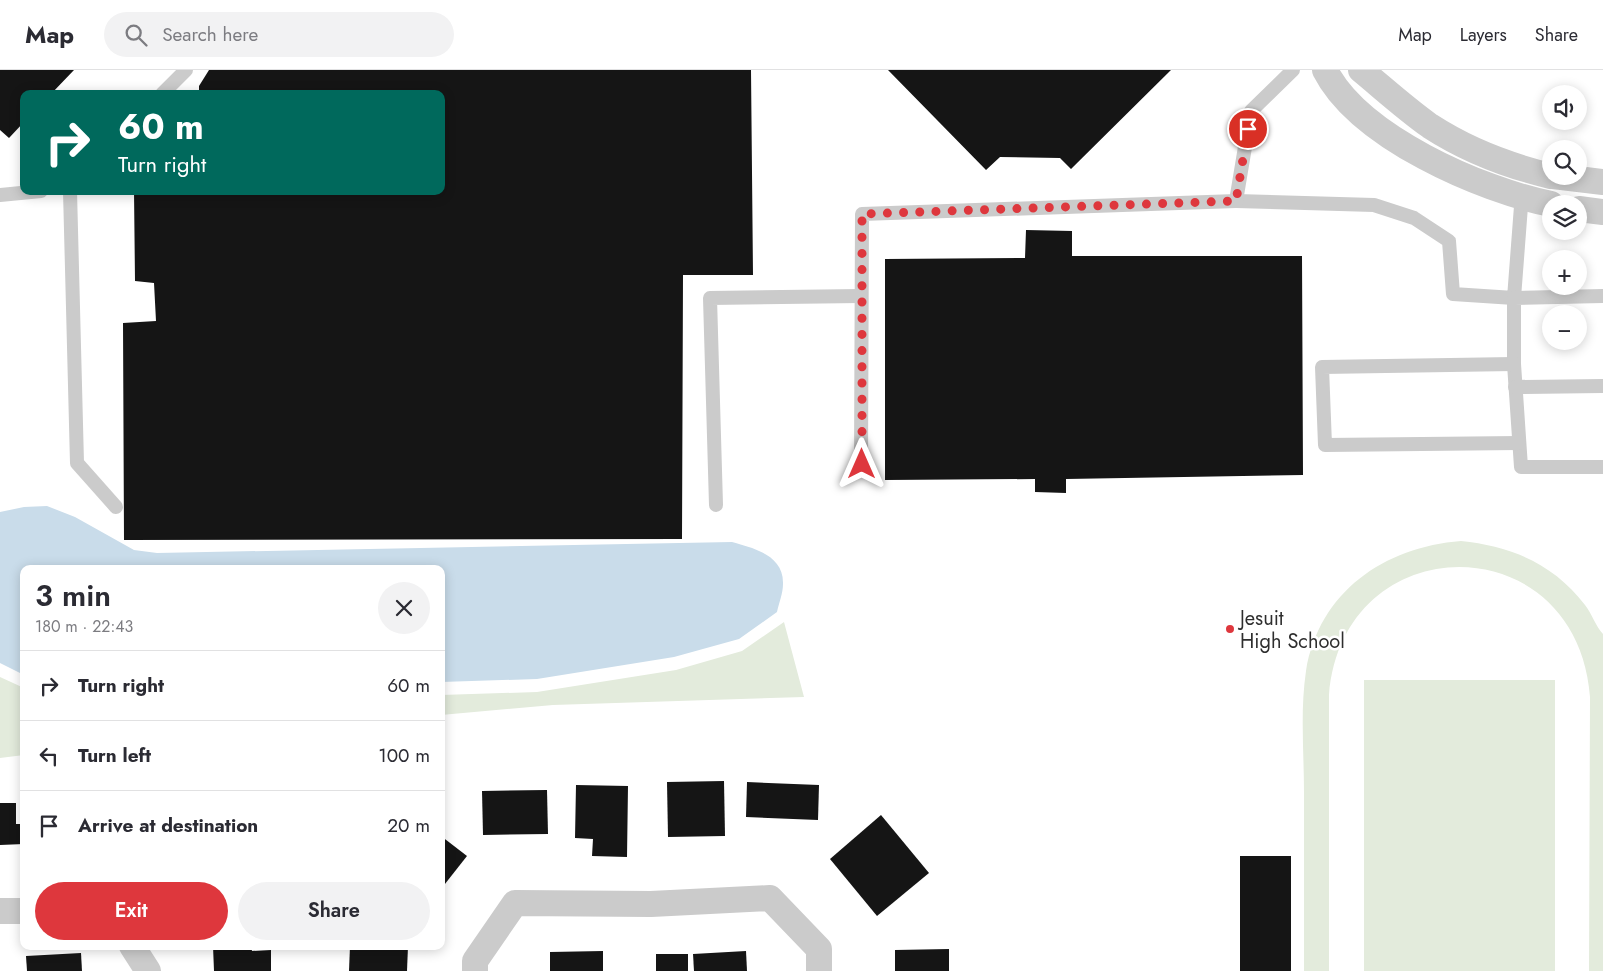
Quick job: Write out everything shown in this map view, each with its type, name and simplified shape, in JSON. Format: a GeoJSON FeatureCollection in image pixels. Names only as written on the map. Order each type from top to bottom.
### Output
{"type":"FeatureCollection","features":[{"type":"Feature","properties":{"kind":"street"},"geometry":{"type":"LineString","coordinates":[[1325,70],[1332,85],[1383,131],[1406,146],[1457,173],[1521,197],[1542,202]]}},
{"type":"Feature","properties":{"kind":"street"},"geometry":{"type":"LineString","coordinates":[[1362,70],[1404,107],[1432,127],[1495,159],[1542,174]]}},
{"type":"Feature","properties":{"kind":"street"},"geometry":{"type":"LineString","coordinates":[[1587,180],[1603,182]]}},
{"type":"Feature","properties":{"kind":"street"},"geometry":{"type":"LineString","coordinates":[[1587,210],[1603,212]]}},
{"type":"Feature","properties":{"kind":"street"},"geometry":{"type":"LineString","coordinates":[[475,971],[475,961],[516,903],[651,904],[770,898],[819,949],[819,971]]}},
{"type":"Feature","properties":{"kind":"street"},"geometry":{"type":"LineString","coordinates":[[0,911],[20,911]]}},
{"type":"Feature","properties":{"kind":"street"},"geometry":{"type":"LineString","coordinates":[[135,950],[148,971]]}},
{"type":"Feature","properties":{"kind":"lane"},"geometry":{"type":"LineString","coordinates":[[166,90],[186,70]]}},
{"type":"Feature","properties":{"kind":"lane"},"geometry":{"type":"LineString","coordinates":[[1236,201],[1251,110],[1293,70]]}},
{"type":"Feature","properties":{"kind":"lane"},"geometry":{"type":"LineString","coordinates":[[1542,175],[1521,197],[1514,298],[1514,364],[1521,467],[1603,467]]}},
{"type":"Feature","properties":{"kind":"lane"},"geometry":{"type":"LineString","coordinates":[[0,195],[20,193]]}},
{"type":"Feature","properties":{"kind":"lane"},"geometry":{"type":"LineString","coordinates":[[70,195],[77,463],[116,508]]}},
{"type":"Feature","properties":{"kind":"lane"},"geometry":{"type":"LineString","coordinates":[[862,464],[862,214],[1236,201],[1374,205],[1414,218],[1449,241],[1453,294],[1514,298],[1603,296]]}},
{"type":"Feature","properties":{"kind":"lane"},"geometry":{"type":"LineString","coordinates":[[716,505],[710,298],[861,296]]}},
{"type":"Feature","properties":{"kind":"lane"},"geometry":{"type":"LineString","coordinates":[[1514,364],[1322,367],[1325,445],[1520,443]]}},
{"type":"Feature","properties":{"kind":"lane"},"geometry":{"type":"LineString","coordinates":[[1515,387],[1603,386]]}},
{"type":"Feature","properties":{"kind":"green space"},"geometry":{"type":"Polygon","coordinates":[[[1461,541],[1497,547],[1545,568],[1560,578],[1573,591],[1603,634],[1603,971],[1589,971],[1590,697],[1576,640],[1546,600],[1505,575],[1460,567],[1414,575],[1374,599],[1344,639],[1329,695],[1329,971],[1304,971],[1303,701],[1306,671],[1313,643],[1325,618],[1340,597],[1360,579],[1382,564],[1406,553],[1433,545],[1461,541]]]}},
{"type":"Feature","properties":{"kind":"green space"},"geometry":{"type":"Polygon","coordinates":[[[784,622],[804,697],[553,705],[445,715],[445,695],[537,692],[676,670],[742,651],[784,622]]]}},
{"type":"Feature","properties":{"kind":"green space"},"geometry":{"type":"Polygon","coordinates":[[[0,677],[20,686],[20,756],[0,758],[0,677]]]}},
{"type":"Feature","properties":{"kind":"green space"},"geometry":{"type":"Polygon","coordinates":[[[1364,680],[1555,680],[1555,971],[1364,971],[1364,680]]]}},
{"type":"Feature","properties":{"kind":"water"},"geometry":{"type":"Polygon","coordinates":[[[47,506],[75,517],[134,550],[157,553],[732,542],[758,550],[773,560],[782,574],[783,587],[777,612],[739,639],[674,657],[537,679],[445,682],[445,565],[20,565],[20,673],[0,663],[0,512],[24,507],[47,506]]]}},
{"type":"Feature","properties":{"kind":"building"},"geometry":{"type":"Polygon","coordinates":[[[0,70],[74,70],[55,90],[20,90],[20,126],[9,138],[0,130],[0,70]]]}},
{"type":"Feature","properties":{"kind":"building"},"geometry":{"type":"Polygon","coordinates":[[[209,70],[751,70],[753,275],[683,275],[682,539],[124,540],[123,323],[156,321],[154,283],[135,281],[134,195],[445,195],[445,90],[199,90],[199,86],[209,70]]]}},
{"type":"Feature","properties":{"kind":"building"},"geometry":{"type":"Polygon","coordinates":[[[888,70],[1171,70],[1071,169],[1060,158],[1000,157],[986,170],[888,70]]]}},
{"type":"Feature","properties":{"kind":"building"},"geometry":{"type":"Polygon","coordinates":[[[1026,230],[1072,231],[1072,256],[1302,256],[1303,475],[1066,479],[1066,493],[1035,492],[1035,479],[885,480],[885,259],[1025,258],[1026,230]]]}},
{"type":"Feature","properties":{"kind":"building"},"geometry":{"type":"Polygon","coordinates":[[[724,781],[725,836],[668,837],[667,782],[724,781]]]}},
{"type":"Feature","properties":{"kind":"building"},"geometry":{"type":"Polygon","coordinates":[[[747,782],[819,785],[818,820],[746,817],[747,782]]]}},
{"type":"Feature","properties":{"kind":"building"},"geometry":{"type":"Polygon","coordinates":[[[576,785],[628,786],[627,857],[592,856],[593,839],[575,838],[576,785]]]}},
{"type":"Feature","properties":{"kind":"building"},"geometry":{"type":"Polygon","coordinates":[[[547,790],[548,834],[483,835],[482,791],[547,790]]]}},
{"type":"Feature","properties":{"kind":"building"},"geometry":{"type":"Polygon","coordinates":[[[0,803],[16,803],[16,824],[20,824],[20,844],[0,845],[0,803]]]}},
{"type":"Feature","properties":{"kind":"building"},"geometry":{"type":"Polygon","coordinates":[[[881,815],[929,873],[877,916],[830,859],[881,815]]]}},
{"type":"Feature","properties":{"kind":"building"},"geometry":{"type":"Polygon","coordinates":[[[445,839],[467,856],[445,884],[445,839]]]}},
{"type":"Feature","properties":{"kind":"building"},"geometry":{"type":"Polygon","coordinates":[[[1240,856],[1291,856],[1291,971],[1240,971],[1240,856]]]}},
{"type":"Feature","properties":{"kind":"building"},"geometry":{"type":"Polygon","coordinates":[[[949,949],[949,971],[895,971],[895,950],[949,949]]]}},
{"type":"Feature","properties":{"kind":"building"},"geometry":{"type":"Polygon","coordinates":[[[213,950],[271,950],[271,971],[214,971],[213,950]]]}},
{"type":"Feature","properties":{"kind":"building"},"geometry":{"type":"Polygon","coordinates":[[[350,950],[408,950],[407,971],[349,971],[350,950]]]}},
{"type":"Feature","properties":{"kind":"building"},"geometry":{"type":"Polygon","coordinates":[[[603,951],[603,971],[550,971],[550,952],[603,951]]]}},
{"type":"Feature","properties":{"kind":"building"},"geometry":{"type":"Polygon","coordinates":[[[746,951],[747,971],[694,971],[693,954],[746,951]]]}},
{"type":"Feature","properties":{"kind":"building"},"geometry":{"type":"Polygon","coordinates":[[[81,953],[82,971],[27,971],[26,956],[81,953]]]}},
{"type":"Feature","properties":{"kind":"building"},"geometry":{"type":"Polygon","coordinates":[[[656,954],[688,954],[688,971],[656,971],[656,954]]]}},
{"type":"Feature","properties":{"kind":"place","name":"Jesuit High School"},"geometry":{"type":"Point","coordinates":[1230,629]}},
{"type":"Feature","properties":{"kind":"route"},"geometry":{"type":"LineString","coordinates":[[862,464],[862,214],[1236,201],[1248,129]]}}]}
